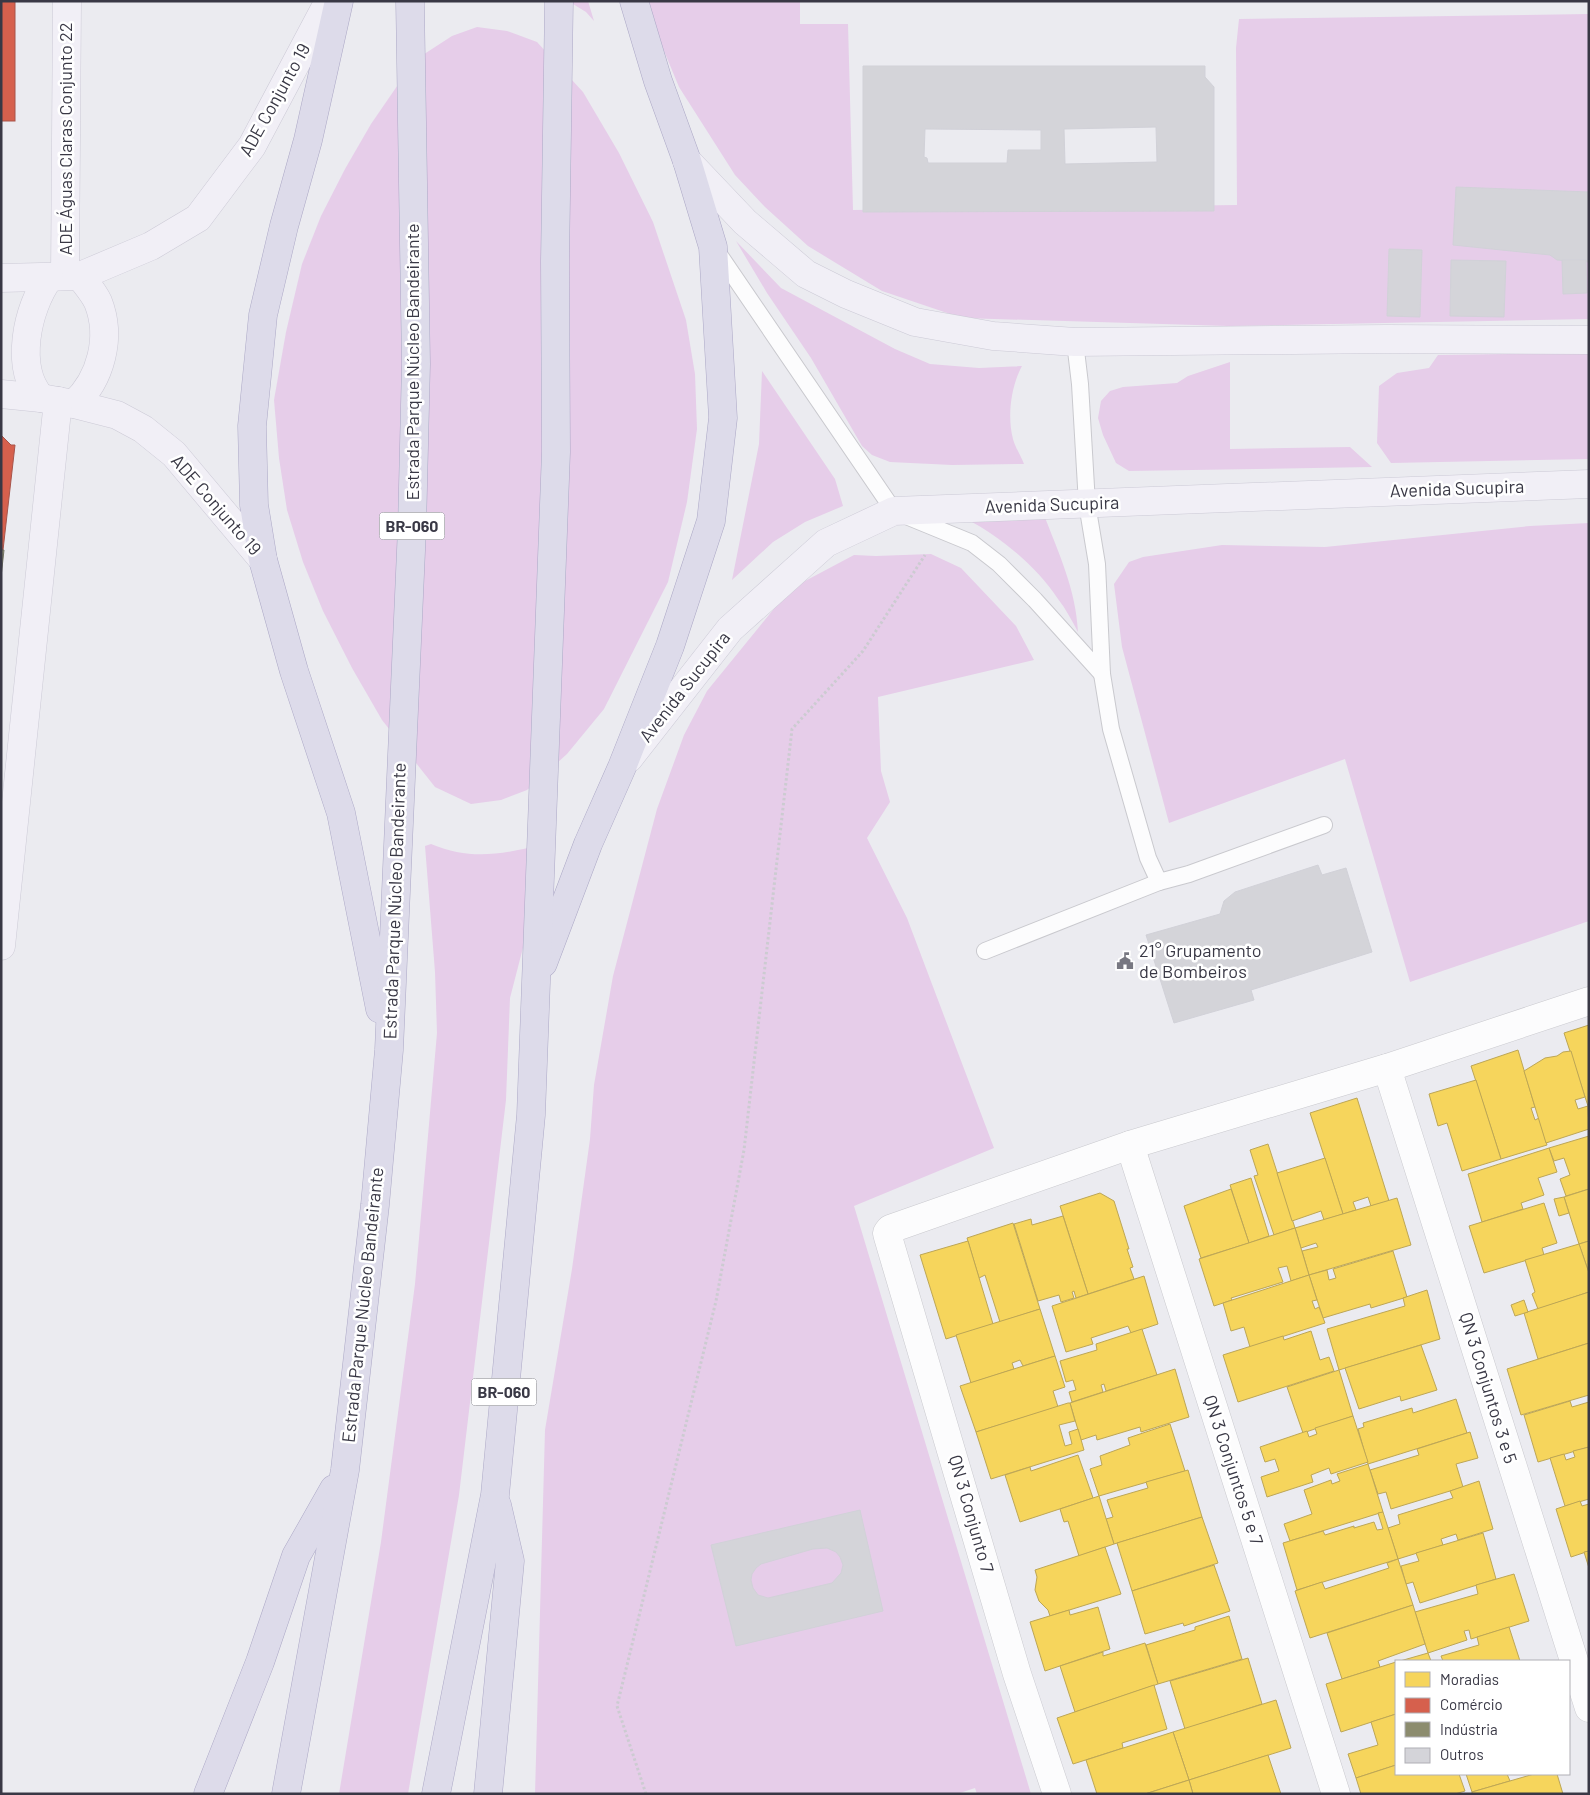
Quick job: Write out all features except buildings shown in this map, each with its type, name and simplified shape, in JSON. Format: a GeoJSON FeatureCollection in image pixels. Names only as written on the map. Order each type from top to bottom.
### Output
{"type":"FeatureCollection","features":[{"type":"Feature","properties":{"kind":"highway"},"geometry":{"type":"LineString","coordinates":[[339,1],[308,140],[284,226],[263,315],[252,426],[254,505],[264,560],[294,671],[340,813],[389,1050]]}},
{"type":"Feature","properties":{"kind":"highway","name":"Estrada Parque Núcleo Bandeirante"},"geometry":{"type":"LineString","coordinates":[[286,1794],[345,1470],[375,1205],[389,1050],[412,528],[416,384],[410,1]]}},
{"type":"Feature","properties":{"kind":"highway","name":"BR-060"},"geometry":{"type":"LineString","coordinates":[[436,1794],[495,1495],[530,1115],[556,452],[555,261],[559,1]]}},
{"type":"Feature","properties":{"kind":"highway"},"geometry":{"type":"LineString","coordinates":[[535,986],[588,844],[622,768],[670,646],[711,521],[723,418],[713,247],[687,161],[658,81],[634,1]]}},
{"type":"Feature","properties":{"kind":"highway"},"geometry":{"type":"LineString","coordinates":[[208,1794],[260,1662],[296,1556],[345,1470]]}},
{"type":"Feature","properties":{"kind":"highway"},"geometry":{"type":"LineString","coordinates":[[488,1794],[510,1561],[495,1495]]}},
{"type":"Feature","properties":{"kind":"street","name":"ADE Águas Claras Conjunto 22"},"geometry":{"type":"LineString","coordinates":[[64,277],[67,1]]}},
{"type":"Feature","properties":{"kind":"street","name":"ADE Conjunto 19"},"geometry":{"type":"LineString","coordinates":[[1,278],[64,277],[151,246],[198,218],[252,146],[329,1]]}},
{"type":"Feature","properties":{"kind":"street"},"geometry":{"type":"LineString","coordinates":[[687,161],[745,222],[806,274],[846,294],[915,322],[993,336],[1075,342],[1387,339],[1589,340]]}},
{"type":"Feature","properties":{"kind":"street"},"geometry":{"type":"LineString","coordinates":[[64,277],[97,301],[102,318],[104,339],[101,358],[94,379],[85,394],[58,401],[34,390],[27,370],[26,348],[28,326],[40,289],[64,277]]}},
{"type":"Feature","properties":{"kind":"street","name":"ADE Conjunto 19"},"geometry":{"type":"LineString","coordinates":[[1,394],[58,401],[117,415],[144,430],[174,454],[264,560]]}},
{"type":"Feature","properties":{"kind":"street"},"geometry":{"type":"LineString","coordinates":[[1,946],[58,401]]}},
{"type":"Feature","properties":{"kind":"street","name":"Avenida Sucupira"},"geometry":{"type":"LineString","coordinates":[[622,768],[730,629],[826,543],[894,511],[1589,484]]}},
{"type":"Feature","properties":{"kind":"street"},"geometry":{"type":"LineString","coordinates":[[1130,1145],[1387,1068],[1589,1001]]}},
{"type":"Feature","properties":{"kind":"street","name":"QN 3 Conjuntos 3 e 5"},"geometry":{"type":"LineString","coordinates":[[1387,1068],[1589,1708]]}},
{"type":"Feature","properties":{"kind":"street","name":"QN 3 Conjunto 7"},"geometry":{"type":"LineString","coordinates":[[1057,1794],[1018,1674],[887,1233],[890,1229],[1130,1145]]}},
{"type":"Feature","properties":{"kind":"street","name":"QN 3 Conjuntos 5 e 7"},"geometry":{"type":"LineString","coordinates":[[1130,1145],[1336,1794]]}},
{"type":"Feature","properties":{"kind":"lane"},"geometry":{"type":"LineString","coordinates":[[713,247],[894,511],[972,542],[999,564],[1036,600],[1102,674]]}},
{"type":"Feature","properties":{"kind":"lane"},"geometry":{"type":"LineString","coordinates":[[1075,342],[1080,384],[1087,504],[1097,564],[1102,674],[1111,729],[1148,858],[1159,882]]}},
{"type":"Feature","properties":{"kind":"lane"},"geometry":{"type":"LineString","coordinates":[[986,951],[1159,882],[1189,874],[1324,825]]}},
{"type":"Feature","properties":{"kind":"path"},"geometry":{"type":"LineString","coordinates":[[646,1794],[617,1706],[716,1301],[742,1159],[792,729],[863,651],[941,530]]}},
{"type":"Feature","properties":{"kind":"shaded area"},"geometry":{"type":"Polygon","coordinates":[[[568,1],[588,1],[594,21],[586,12],[568,1]]]}},
{"type":"Feature","properties":{"kind":"shaded area"},"geometry":{"type":"Polygon","coordinates":[[[648,1],[800,1],[800,24],[848,24],[853,210],[1237,205],[1236,48],[1239,19],[1589,14],[1589,319],[1228,326],[962,318],[882,291],[808,246],[765,207],[735,175],[679,87],[657,34],[648,1]]]}},
{"type":"Feature","properties":{"kind":"shaded area"},"geometry":{"type":"Polygon","coordinates":[[[477,27],[507,31],[537,42],[583,92],[619,153],[653,222],[686,320],[695,374],[697,429],[687,502],[668,582],[604,709],[567,754],[527,790],[501,800],[471,804],[435,787],[382,720],[352,668],[323,611],[303,562],[287,510],[279,458],[274,400],[286,332],[302,264],[321,216],[345,169],[371,124],[415,60],[452,36],[477,27]]]}},
{"type":"Feature","properties":{"kind":"shaded area"},"geometry":{"type":"Polygon","coordinates":[[[736,241],[781,288],[895,349],[930,364],[979,368],[1022,366],[1015,383],[1011,401],[1010,421],[1014,442],[1024,464],[952,465],[890,462],[872,455],[862,446],[811,358],[767,293],[736,241]]]}},
{"type":"Feature","properties":{"kind":"shaded area"},"geometry":{"type":"Polygon","coordinates":[[[1589,353],[1589,459],[1391,463],[1377,443],[1379,386],[1397,373],[1429,368],[1438,355],[1589,353]]]}},
{"type":"Feature","properties":{"kind":"shaded area"},"geometry":{"type":"Polygon","coordinates":[[[1230,362],[1230,449],[1350,447],[1372,467],[1129,471],[1116,463],[1103,435],[1098,418],[1101,401],[1110,391],[1123,387],[1177,383],[1188,376],[1230,362]]]}},
{"type":"Feature","properties":{"kind":"shaded area"},"geometry":{"type":"Polygon","coordinates":[[[762,371],[835,479],[843,506],[805,522],[773,542],[732,580],[759,444],[762,371]]]}},
{"type":"Feature","properties":{"kind":"shaded area"},"geometry":{"type":"Polygon","coordinates":[[[1044,515],[1070,587],[1077,617],[1078,632],[1050,587],[1040,576],[1018,554],[993,535],[968,520],[1044,515]]]}},
{"type":"Feature","properties":{"kind":"shaded area"},"geometry":{"type":"Polygon","coordinates":[[[1589,523],[1589,921],[1410,982],[1345,759],[1169,823],[1122,647],[1114,584],[1129,562],[1143,557],[1222,545],[1325,547],[1530,526],[1589,523]]]}},
{"type":"Feature","properties":{"kind":"shaded area"},"geometry":{"type":"Polygon","coordinates":[[[931,554],[961,568],[1016,626],[1034,660],[878,697],[881,771],[890,802],[867,838],[907,918],[994,1148],[854,1206],[1031,1794],[977,1794],[975,1788],[957,1794],[535,1794],[545,1430],[572,1269],[590,1139],[594,1085],[613,976],[657,809],[684,735],[707,691],[790,589],[854,555],[931,554]]]}},
{"type":"Feature","properties":{"kind":"shaded area"},"geometry":{"type":"Polygon","coordinates":[[[550,843],[510,998],[506,1100],[459,1495],[408,1794],[339,1794],[381,1542],[415,1284],[437,1033],[435,972],[425,846],[431,844],[462,853],[490,854],[550,843]]]}},
{"type":"Feature","properties":{"kind":"place","name":"21° Grupamento de Bombeiros"},"geometry":{"type":"Point","coordinates":[1125,961]}}]}
